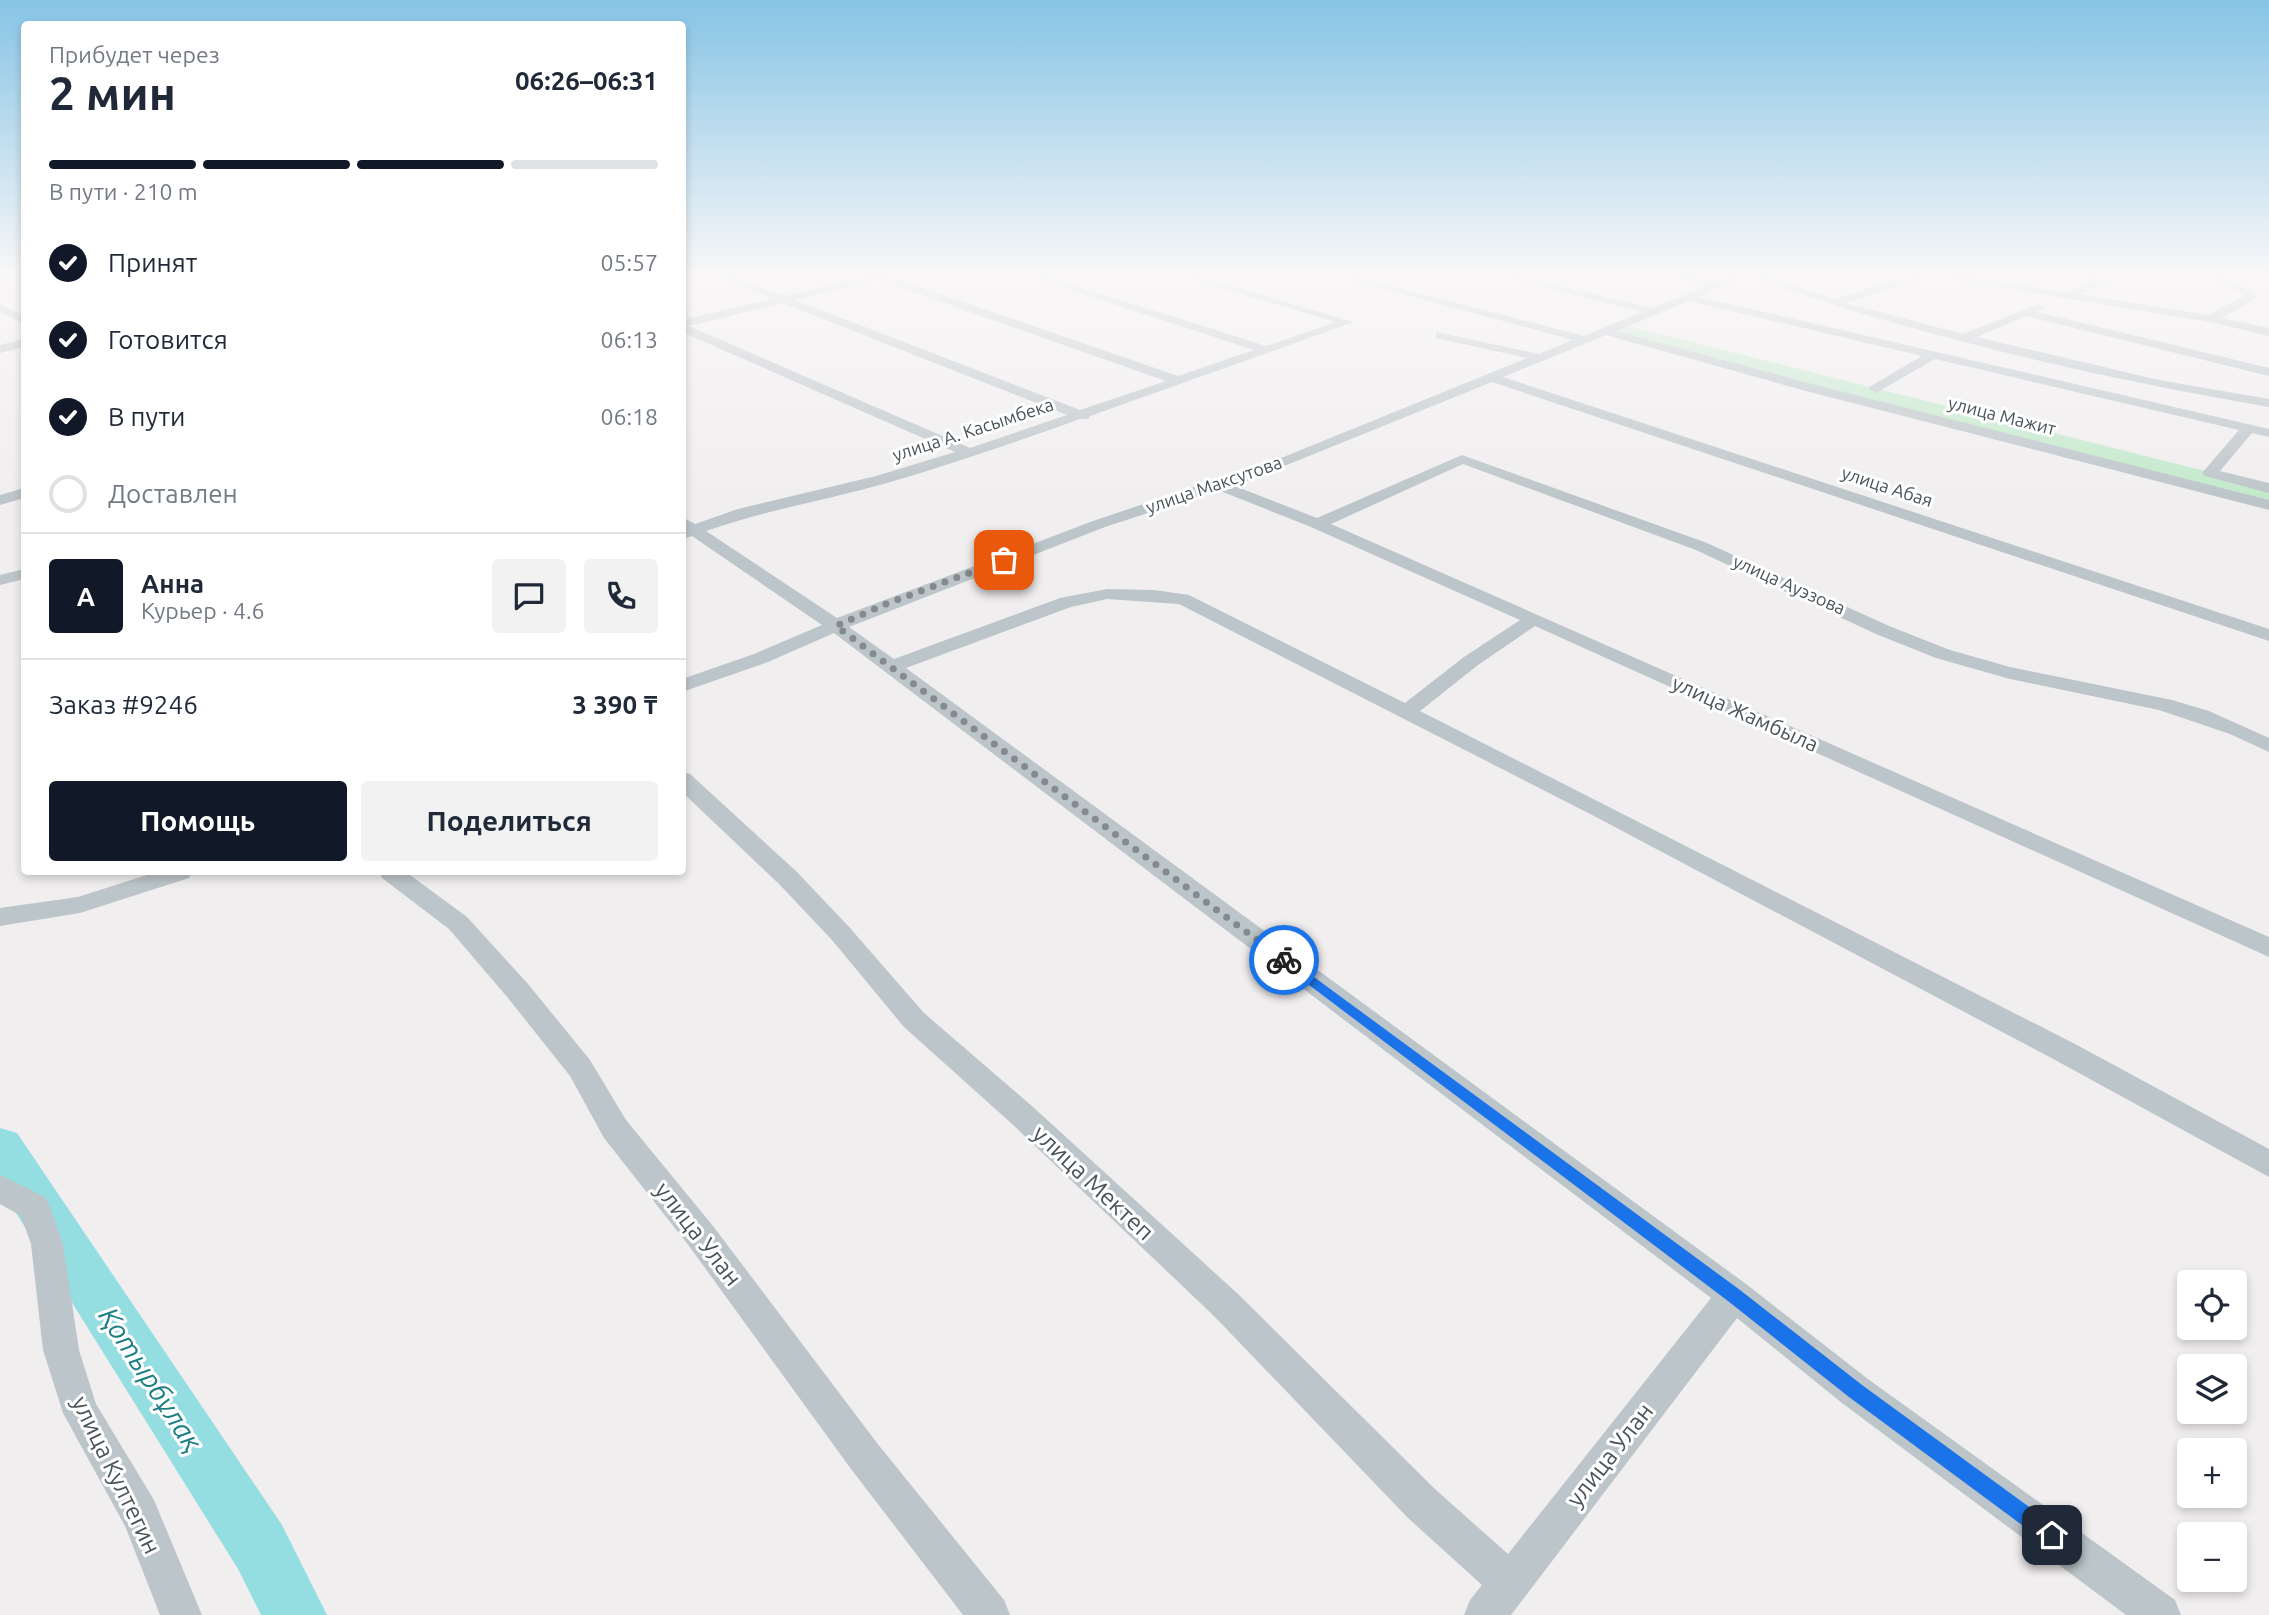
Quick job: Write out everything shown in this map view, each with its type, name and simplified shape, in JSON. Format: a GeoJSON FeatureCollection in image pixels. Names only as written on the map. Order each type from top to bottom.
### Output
{"type":"FeatureCollection","features":[{"type":"Feature","properties":{"kind":"street"},"geometry":{"type":"LineString","coordinates":[[733,348],[969,453]]}},
{"type":"Feature","properties":{"kind":"street"},"geometry":{"type":"LineString","coordinates":[[910,348],[1083,416]]}},
{"type":"Feature","properties":{"kind":"street"},"geometry":{"type":"LineString","coordinates":[[1085,348],[1179,381]]}},
{"type":"Feature","properties":{"kind":"street"},"geometry":{"type":"LineString","coordinates":[[1500,348],[1538,357]]}},
{"type":"Feature","properties":{"kind":"street","name":"улица Максутова"},"geometry":{"type":"LineString","coordinates":[[686,685],[761,658],[886,604],[1099,524],[1239,480],[1493,378],[1560,348]]}},
{"type":"Feature","properties":{"kind":"street","name":"улица Мажит"},"geometry":{"type":"LineString","coordinates":[[1667,348],[1807,387],[2269,505]]}},
{"type":"Feature","properties":{"kind":"street"},"geometry":{"type":"LineString","coordinates":[[1717,348],[1798,369]]}},
{"type":"Feature","properties":{"kind":"street"},"geometry":{"type":"LineString","coordinates":[[1904,348],[2269,433]]}},
{"type":"Feature","properties":{"kind":"street"},"geometry":{"type":"LineString","coordinates":[[2008,348],[2159,384],[2269,403]]}},
{"type":"Feature","properties":{"kind":"street"},"geometry":{"type":"LineString","coordinates":[[2170,348],[2269,373]]}},
{"type":"Feature","properties":{"kind":"street","name":"улица А. Касымбека"},"geometry":{"type":"LineString","coordinates":[[686,529],[744,512],[880,480],[969,453],[1083,416],[1263,349]]}},
{"type":"Feature","properties":{"kind":"street"},"geometry":{"type":"LineString","coordinates":[[1902,395],[1869,387],[1932,355]]}},
{"type":"Feature","properties":{"kind":"street","name":"улица Абая"},"geometry":{"type":"LineString","coordinates":[[1493,378],[2269,635]]}},
{"type":"Feature","properties":{"kind":"street"},"geometry":{"type":"LineString","coordinates":[[2249,428],[2203,471],[2269,488]]}},
{"type":"Feature","properties":{"kind":"street","name":"улица Ауэзова"},"geometry":{"type":"LineString","coordinates":[[1317,524],[1462,459],[1649,525],[1919,644],[1973,664],[2151,703],[2218,721],[2269,746]]}},
{"type":"Feature","properties":{"kind":"street","name":"улица Жамбыла"},"geometry":{"type":"LineString","coordinates":[[1219,485],[1317,524],[1534,619],[2269,948]]}},
{"type":"Feature","properties":{"kind":"street"},"geometry":{"type":"LineString","coordinates":[[0,500],[21,494]]}},
{"type":"Feature","properties":{"kind":"street"},"geometry":{"type":"LineString","coordinates":[[686,529],[836,626],[1734,1295],[1856,1391],[2160,1615]]}},
{"type":"Feature","properties":{"kind":"street"},"geometry":{"type":"LineString","coordinates":[[0,580],[21,575]]}},
{"type":"Feature","properties":{"kind":"street"},"geometry":{"type":"LineString","coordinates":[[891,667],[1066,603],[1107,594],[1154,594],[1183,599],[1604,811],[2055,1047],[2269,1164]]}},
{"type":"Feature","properties":{"kind":"street"},"geometry":{"type":"LineString","coordinates":[[1405,713],[1481,654],[1534,619]]}},
{"type":"Feature","properties":{"kind":"street","name":"улица Мектеп"},"geometry":{"type":"LineString","coordinates":[[686,783],[788,878],[841,934],[914,1020],[1022,1115],[1226,1305],[1422,1504],[1509,1582]]}},
{"type":"Feature","properties":{"kind":"street"},"geometry":{"type":"LineString","coordinates":[[0,917],[80,905],[171,875]]}},
{"type":"Feature","properties":{"kind":"street","name":"улица Улан"},"geometry":{"type":"LineString","coordinates":[[395,875],[458,923],[519,991],[580,1069],[614,1129],[701,1236],[864,1456],[989,1615]]}},
{"type":"Feature","properties":{"kind":"street","name":"улица Култегин"},"geometry":{"type":"LineString","coordinates":[[0,1188],[34,1208],[47,1244],[61,1350],[80,1412],[140,1514],[181,1615]]}},
{"type":"Feature","properties":{"kind":"street","name":"улица Улан"},"geometry":{"type":"LineString","coordinates":[[1485,1615],[1734,1295]]}},
{"type":"Feature","properties":{"kind":"green space"},"geometry":{"type":"Polygon","coordinates":[[[1673,348],[1716,348],[2269,487],[2269,505],[1737,368],[1673,348]]]}},
{"type":"Feature","properties":{"kind":"waterway","name":"Қотырбұлақ"},"geometry":{"type":"LineString","coordinates":[[0,1147],[260,1547],[295,1615]]}},
{"type":"Feature","properties":{"kind":"way so far"},"geometry":{"type":"LineString","coordinates":[[1004,560],[886,604],[836,626],[1284,960]]}},
{"type":"Feature","properties":{"kind":"route"},"geometry":{"type":"LineString","coordinates":[[1284,960],[1734,1295],[1856,1391],[2052,1535]]}}]}
